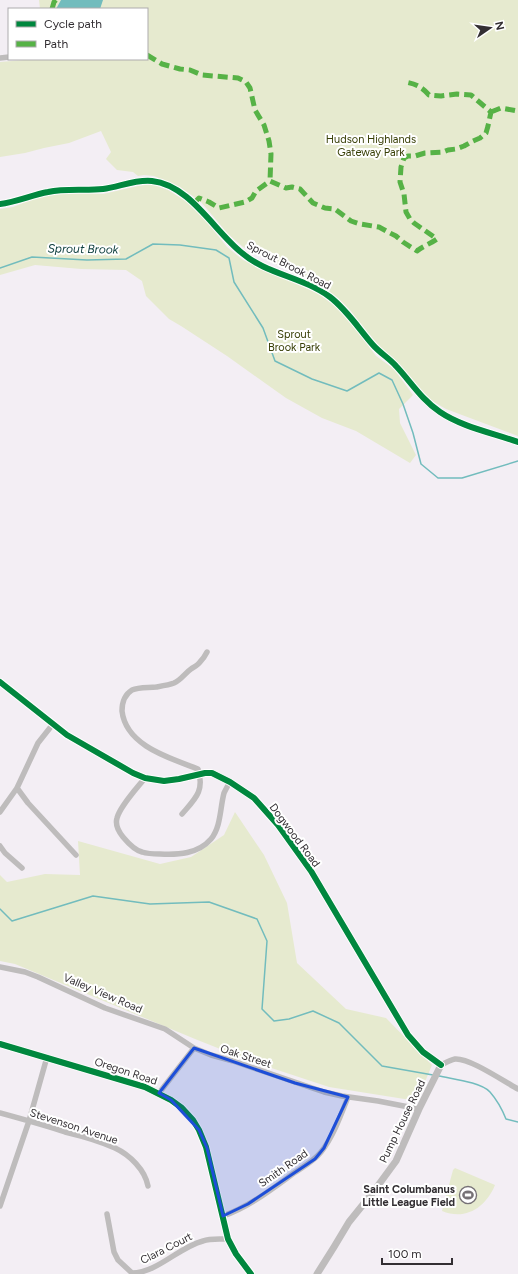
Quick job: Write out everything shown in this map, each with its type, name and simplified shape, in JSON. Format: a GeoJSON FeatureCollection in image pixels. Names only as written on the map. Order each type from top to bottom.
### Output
{"type":"FeatureCollection","features":[{"type":"Feature","properties":{"kind":"street","name":"Sprout Brook Road"},"geometry":{"type":"LineString","coordinates":[[0,204],[60,190],[102,189],[140,181],[151,181],[175,189],[194,203],[210,219],[227,240],[243,254],[269,268],[318,289],[331,298],[346,312],[373,346],[394,364],[426,401],[440,412],[451,419],[518,442]]}},
{"type":"Feature","properties":{"kind":"street"},"geometry":{"type":"LineString","coordinates":[[182,814],[198,796],[200,787],[198,770],[163,755],[144,744],[133,734],[126,725],[122,710],[123,701],[126,695],[138,688],[169,685],[177,681],[200,662],[207,652]]}},
{"type":"Feature","properties":{"kind":"street","name":"Dogwood Road"},"geometry":{"type":"LineString","coordinates":[[0,682],[67,735],[133,773],[145,778],[172,781],[199,774],[212,773],[230,782],[254,798],[297,851],[350,935],[408,1035],[439,1069]]}},
{"type":"Feature","properties":{"kind":"street"},"geometry":{"type":"LineString","coordinates":[[0,812],[17,788],[38,743],[54,724]]}},
{"type":"Feature","properties":{"kind":"street"},"geometry":{"type":"LineString","coordinates":[[145,778],[120,810],[116,824],[117,829],[129,844],[137,850],[149,854],[171,855],[192,852],[209,841],[214,835],[225,792],[230,782]]}},
{"type":"Feature","properties":{"kind":"street"},"geometry":{"type":"LineString","coordinates":[[17,788],[28,803],[76,855]]}},
{"type":"Feature","properties":{"kind":"street"},"geometry":{"type":"LineString","coordinates":[[0,846],[5,853],[22,868]]}},
{"type":"Feature","properties":{"kind":"street","name":"Valley View Road"},"geometry":{"type":"LineString","coordinates":[[0,967],[25,972],[105,1008],[165,1029],[194,1048]]}},
{"type":"Feature","properties":{"kind":"street","name":"Oregon Road"},"geometry":{"type":"LineString","coordinates":[[0,1044],[145,1087],[159,1093],[182,1108],[193,1120],[207,1148],[228,1239],[236,1254],[251,1274]]}},
{"type":"Feature","properties":{"kind":"street"},"geometry":{"type":"LineString","coordinates":[[159,1093],[194,1048]]}},
{"type":"Feature","properties":{"kind":"street","name":"Oak Street"},"geometry":{"type":"LineString","coordinates":[[194,1048],[295,1083],[324,1092],[348,1097]]}},
{"type":"Feature","properties":{"kind":"street"},"geometry":{"type":"LineString","coordinates":[[0,1206],[29,1121],[47,1057]]}},
{"type":"Feature","properties":{"kind":"street"},"geometry":{"type":"LineString","coordinates":[[439,1069],[452,1060],[465,1060],[518,1089]]}},
{"type":"Feature","properties":{"kind":"street","name":"Pump House Road"},"geometry":{"type":"LineString","coordinates":[[317,1274],[334,1248],[348,1222],[396,1161],[419,1108],[439,1069]]}},
{"type":"Feature","properties":{"kind":"street"},"geometry":{"type":"LineString","coordinates":[[348,1097],[419,1108]]}},
{"type":"Feature","properties":{"kind":"street","name":"Smith Road"},"geometry":{"type":"LineString","coordinates":[[223,1216],[248,1204],[315,1159],[324,1148],[339,1119],[348,1097]]}},
{"type":"Feature","properties":{"kind":"street","name":"Stevenson Avenue"},"geometry":{"type":"LineString","coordinates":[[0,1113],[82,1136],[116,1148],[127,1155],[139,1168],[148,1186]]}},
{"type":"Feature","properties":{"kind":"street","name":"Clara Court"},"geometry":{"type":"LineString","coordinates":[[107,1214],[114,1252],[118,1260],[132,1273],[137,1273],[156,1266],[204,1240],[228,1239]]}},
{"type":"Feature","properties":{"kind":"highlighted area"},"geometry":{"type":"Polygon","coordinates":[[[194,1048],[295,1083],[348,1097],[324,1148],[315,1159],[248,1204],[223,1216],[207,1148],[199,1130],[171,1100],[159,1093],[194,1048]]]}},
{"type":"Feature","properties":{"kind":"green space","name":"Hudson Highlands Gateway Park"},"geometry":{"type":"Polygon","coordinates":[[[39,0],[518,0],[518,436],[446,409],[432,401],[396,361],[382,349],[350,310],[338,298],[313,279],[273,263],[243,247],[228,234],[201,202],[180,187],[154,176],[138,176],[133,172],[117,170],[106,159],[111,152],[101,131],[69,143],[0,157],[0,62],[24,60],[148,60],[148,8],[40,8],[39,0]]]}},
{"type":"Feature","properties":{"kind":"green space","name":"Sprout Brook Park"},"geometry":{"type":"Polygon","coordinates":[[[152,184],[168,190],[187,202],[203,217],[227,247],[243,260],[319,294],[344,313],[376,356],[394,369],[413,395],[399,409],[400,423],[416,455],[410,463],[356,431],[322,418],[286,398],[227,356],[169,319],[146,296],[142,281],[126,270],[81,269],[35,265],[0,275],[0,209],[13,207],[33,199],[53,194],[75,192],[103,194],[152,184]]]}},
{"type":"Feature","properties":{"kind":"green space"},"geometry":{"type":"Polygon","coordinates":[[[235,812],[264,855],[287,903],[297,963],[346,1009],[386,1018],[432,1065],[417,1101],[329,1087],[253,1062],[15,964],[0,961],[0,875],[7,882],[45,874],[80,875],[78,841],[160,864],[191,857],[224,835],[235,812]]]}},
{"type":"Feature","properties":{"kind":"green space","name":"Saint Columbanus Little League Field"},"geometry":{"type":"Polygon","coordinates":[[[455,1168],[495,1185],[481,1206],[467,1213],[451,1214],[442,1211],[453,1170],[455,1168]]]}},
{"type":"Feature","properties":{"kind":"water"},"geometry":{"type":"Polygon","coordinates":[[[61,0],[103,0],[100,8],[57,8],[61,0]]]}},
{"type":"Feature","properties":{"kind":"waterway","name":"Sprout Brook"},"geometry":{"type":"LineString","coordinates":[[0,268],[32,257],[87,260],[126,259],[153,244],[180,245],[216,250],[229,258],[234,282],[263,328],[275,361],[312,379],[347,391],[379,373],[392,380],[403,404],[413,433],[421,464],[438,478],[462,478],[518,461]]}},
{"type":"Feature","properties":{"kind":"waterway"},"geometry":{"type":"LineString","coordinates":[[0,909],[12,921],[93,896],[150,904],[209,902],[257,919],[267,941],[262,1009],[274,1021],[289,1019],[313,1011],[339,1023],[382,1066],[433,1075]]}},
{"type":"Feature","properties":{"kind":"waterway"},"geometry":{"type":"LineString","coordinates":[[439,1076],[473,1083],[486,1089],[497,1101],[506,1119],[518,1122]]}},
{"type":"Feature","properties":{"kind":"marked path"},"geometry":{"type":"LineString","coordinates":[[52,8],[56,0]]}},
{"type":"Feature","properties":{"kind":"marked path"},"geometry":{"type":"LineString","coordinates":[[148,56],[162,64],[190,70],[202,75],[238,78],[246,82],[250,88],[255,110],[264,125],[269,141],[271,154],[270,181]]}},
{"type":"Feature","properties":{"kind":"marked path"},"geometry":{"type":"LineString","coordinates":[[194,203],[199,198],[219,208],[245,202],[252,198],[256,191],[270,181],[286,188],[292,187],[300,189],[313,203],[325,208],[335,209],[351,221],[379,227],[396,236],[417,251],[437,239],[414,223],[406,212],[404,194],[400,182],[401,167],[404,158],[425,153],[443,152],[456,149],[480,138],[486,133],[491,112],[471,95],[429,95],[418,86],[405,82]]}},
{"type":"Feature","properties":{"kind":"marked path"},"geometry":{"type":"LineString","coordinates":[[491,112],[501,108],[518,111]]}},
{"type":"Feature","properties":{"kind":"cycle path"},"geometry":{"type":"LineString","coordinates":[[0,204],[55,191],[103,189],[134,182],[146,181],[166,184],[190,200],[232,244],[252,260],[273,271],[319,290],[336,302],[376,348],[396,366],[433,407],[458,422],[518,442]]}},
{"type":"Feature","properties":{"kind":"cycle path"},"geometry":{"type":"LineString","coordinates":[[0,682],[67,735],[133,773],[145,778],[164,781],[212,773],[230,782],[254,798],[278,825],[311,871],[408,1035],[423,1052],[441,1065]]}},
{"type":"Feature","properties":{"kind":"cycle path"},"geometry":{"type":"LineString","coordinates":[[0,1044],[145,1087],[171,1100],[182,1108],[193,1120],[206,1147],[228,1239],[236,1254],[251,1274]]}},
{"type":"Feature","properties":{"kind":"place","name":"Saint Columbanus Little League Field"},"geometry":{"type":"Point","coordinates":[468,1195]}}]}
